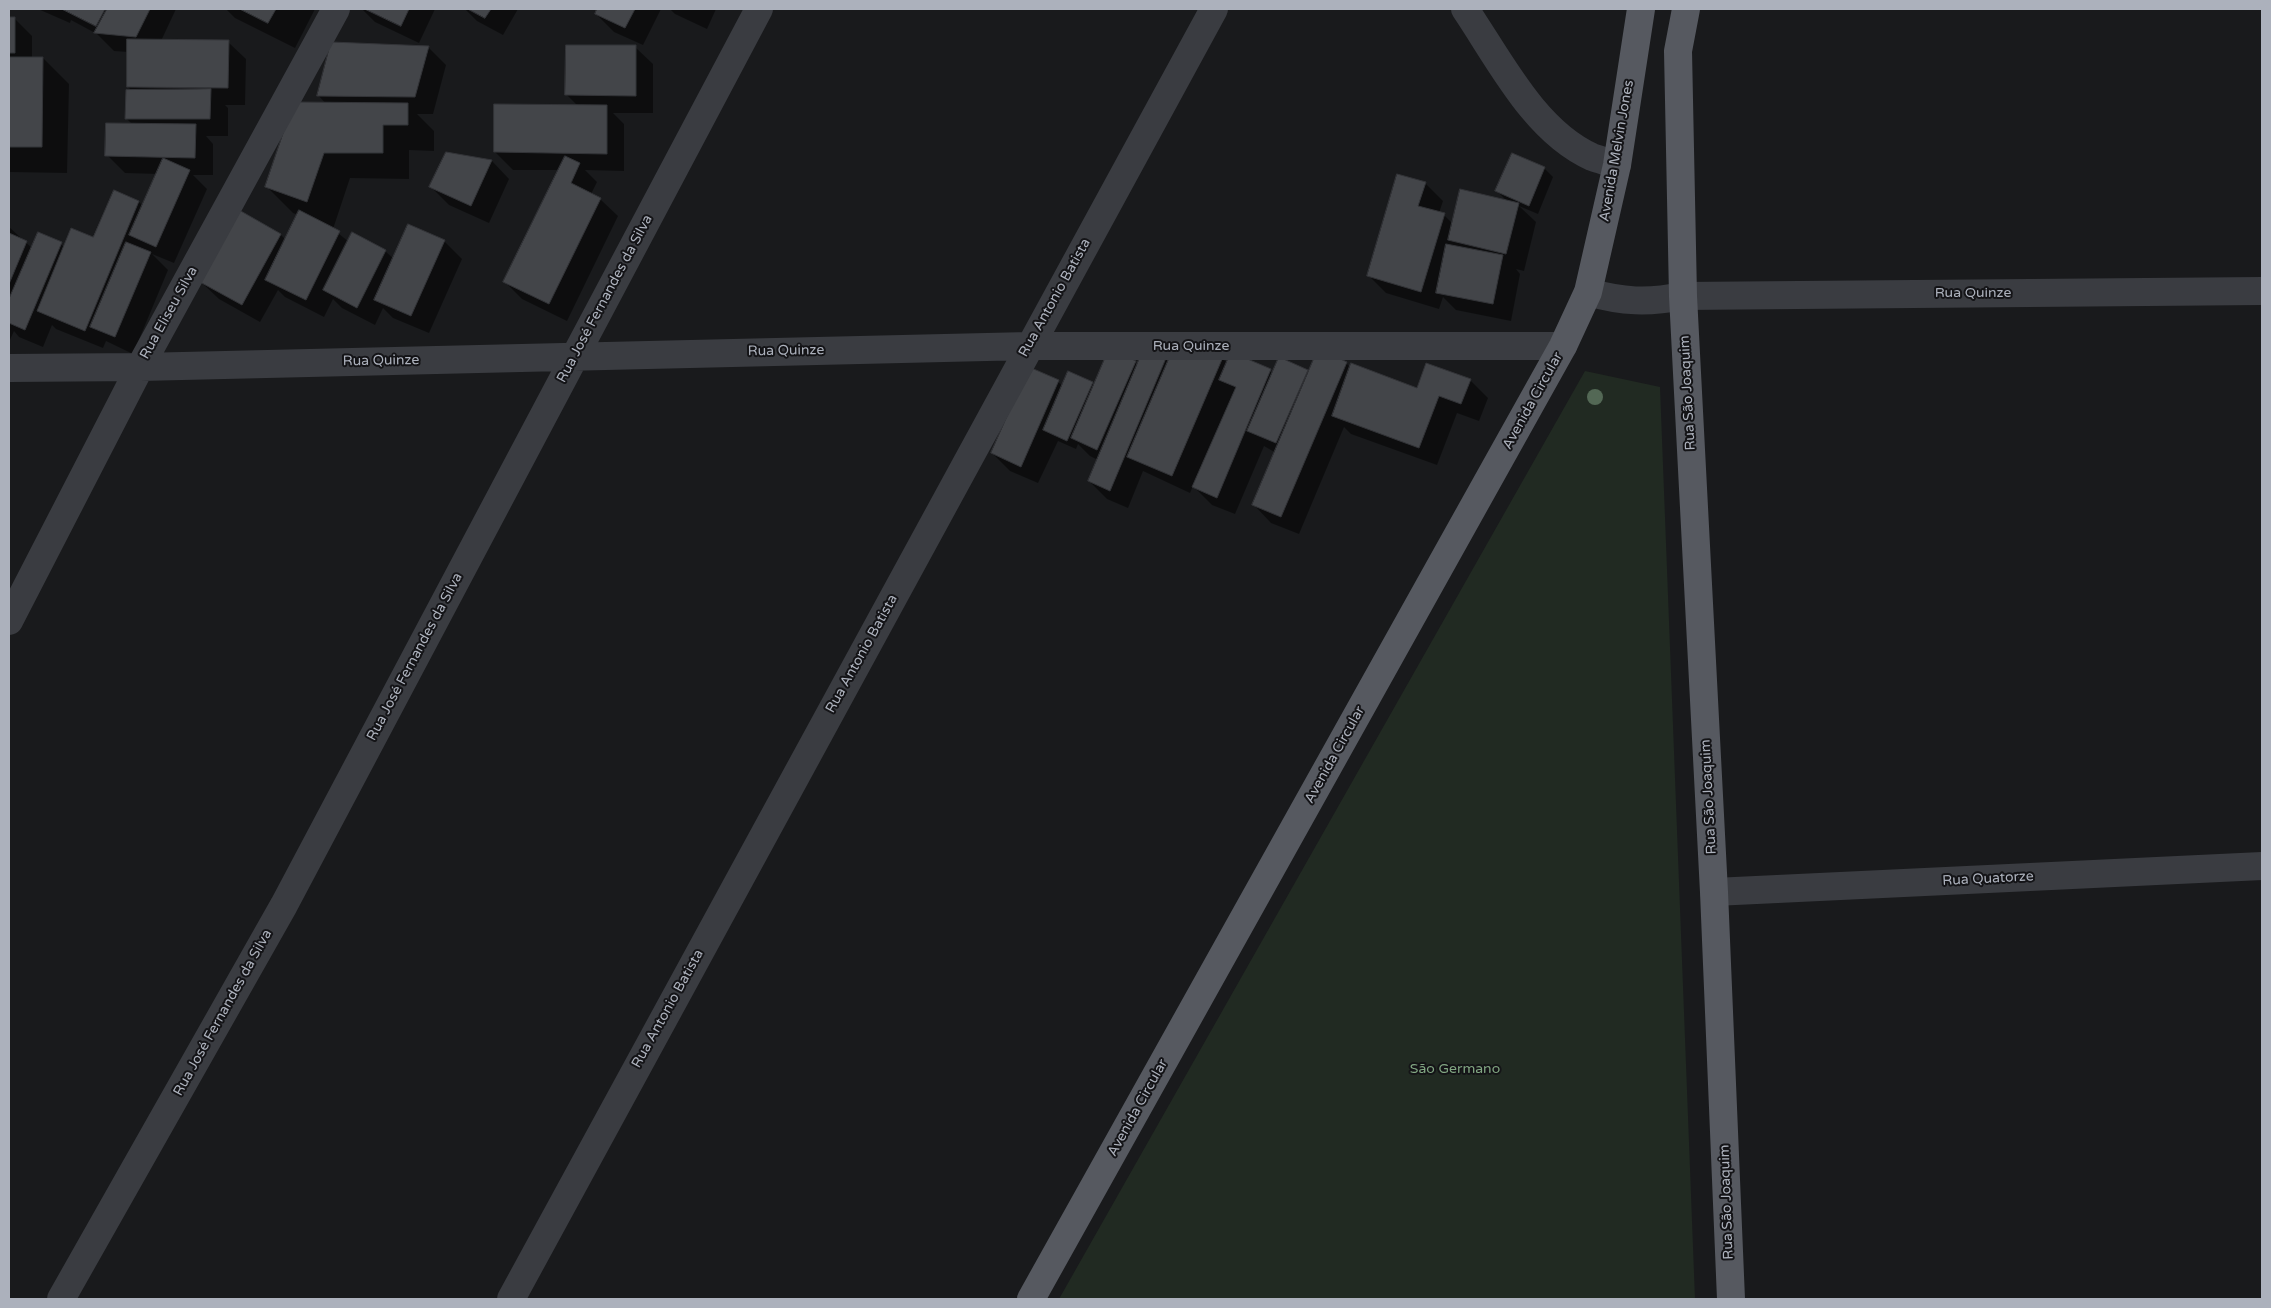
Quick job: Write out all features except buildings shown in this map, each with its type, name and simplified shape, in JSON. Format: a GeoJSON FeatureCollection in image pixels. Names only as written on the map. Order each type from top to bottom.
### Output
{"type":"FeatureCollection","features":[{"type":"Feature","properties":{"kind":"main road","name":"Avenida Melvin Jones"},"geometry":{"type":"LineString","coordinates":[[1588,292],[1618,165],[1641,9]]}},
{"type":"Feature","properties":{"kind":"main road"},"geometry":{"type":"LineString","coordinates":[[1683,296],[1678,51],[1686,9]]}},
{"type":"Feature","properties":{"kind":"main road","name":"Avenida Circular"},"geometry":{"type":"LineString","coordinates":[[1031,1299],[1563,346],[1588,292]]}},
{"type":"Feature","properties":{"kind":"main road","name":"Rua São Joaquim"},"geometry":{"type":"LineString","coordinates":[[1683,296],[1714,892],[1731,1299]]}},
{"type":"Feature","properties":{"kind":"street","name":"Rua Eliseu Silva"},"geometry":{"type":"LineString","coordinates":[[9,621],[140,368],[336,9]]}},
{"type":"Feature","properties":{"kind":"street","name":"Rua José Fernandes da Silva"},"geometry":{"type":"LineString","coordinates":[[61,1299],[284,905],[759,9]]}},
{"type":"Feature","properties":{"kind":"street","name":"Rua Antonio Batista"},"geometry":{"type":"LineString","coordinates":[[510,1299],[1214,9]]}},
{"type":"Feature","properties":{"kind":"street"},"geometry":{"type":"LineString","coordinates":[[1465,9],[1533,110],[1563,138],[1591,156],[1618,165]]}},
{"type":"Feature","properties":{"kind":"street","name":"Rua Quinze"},"geometry":{"type":"LineString","coordinates":[[1683,296],[2262,291]]}},
{"type":"Feature","properties":{"kind":"street"},"geometry":{"type":"LineString","coordinates":[[1588,292],[1612,299],[1636,302],[1683,296]]}},
{"type":"Feature","properties":{"kind":"street","name":"Rua Quinze"},"geometry":{"type":"LineString","coordinates":[[9,368],[140,368],[1029,346],[1563,346]]}},
{"type":"Feature","properties":{"kind":"street","name":"Rua Quatorze"},"geometry":{"type":"LineString","coordinates":[[1714,892],[2262,866]]}},
{"type":"Feature","properties":{"kind":"green space","name":"São Germano"},"geometry":{"type":"Polygon","coordinates":[[[1585,371],[1660,387],[1695,1299],[1059,1299],[1585,371]]]}}]}
